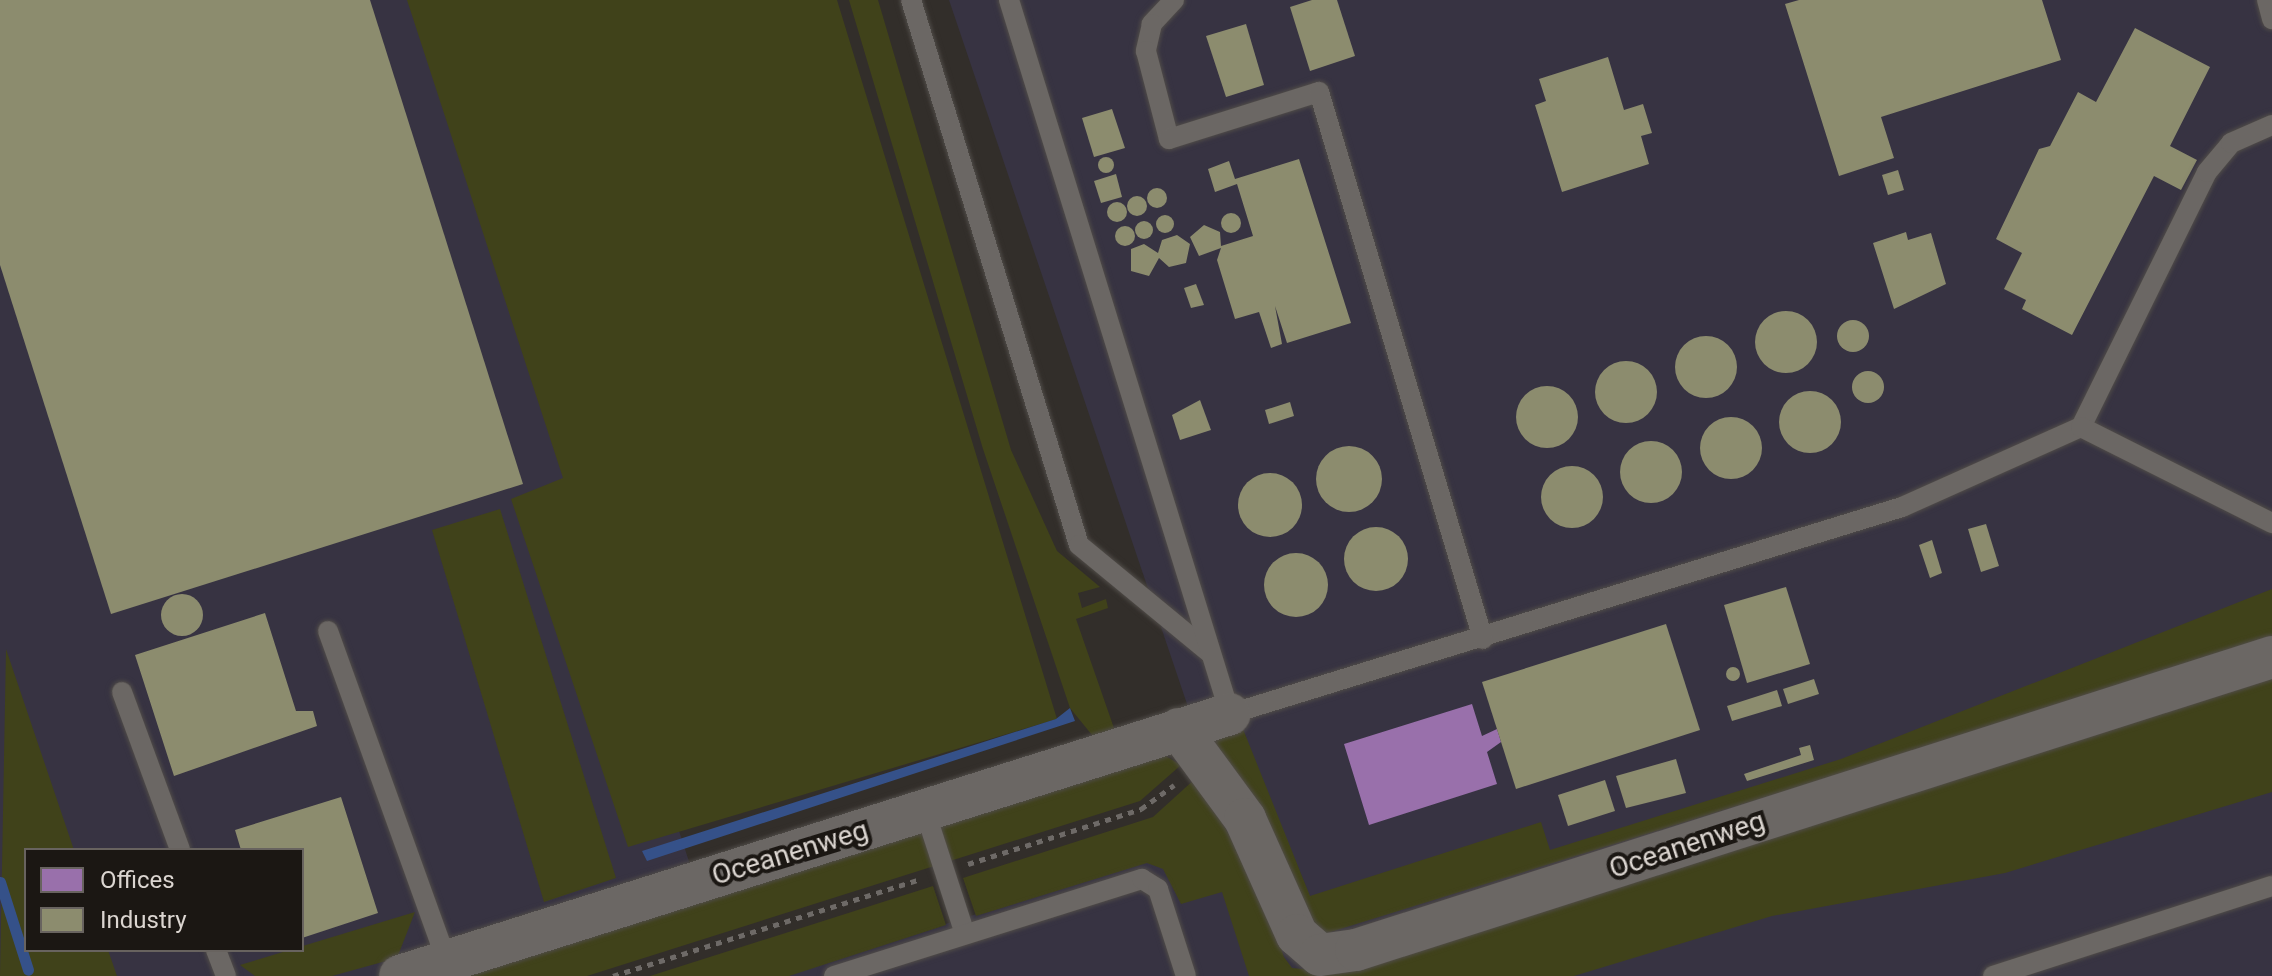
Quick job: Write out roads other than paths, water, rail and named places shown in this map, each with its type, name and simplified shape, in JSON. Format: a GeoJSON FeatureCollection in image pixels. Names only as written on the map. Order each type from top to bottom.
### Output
{"type":"FeatureCollection","features":[{"type":"Feature","properties":{"kind":"street","name":"Oceanenweg"},"geometry":{"type":"LineString","coordinates":[[1190,745],[1252,831],[1297,935],[1320,955],[1356,950],[2272,657]]}},
{"type":"Feature","properties":{"kind":"street","name":"Oceanenweg"},"geometry":{"type":"LineString","coordinates":[[400,976],[925,811],[1190,745],[1230,714]]}},
{"type":"Feature","properties":{"kind":"lane"},"geometry":{"type":"LineString","coordinates":[[911,0],[1079,545],[1211,654]]}},
{"type":"Feature","properties":{"kind":"lane"},"geometry":{"type":"LineString","coordinates":[[1009,0],[1230,714],[1483,639],[1902,507],[2081,427],[2207,172],[2231,143],[2272,125]]}},
{"type":"Feature","properties":{"kind":"lane"},"geometry":{"type":"LineString","coordinates":[[1174,0],[1152,24],[1146,51],[1169,139],[1319,92],[1483,639]]}},
{"type":"Feature","properties":{"kind":"lane"},"geometry":{"type":"LineString","coordinates":[[2267,0],[2272,19]]}},
{"type":"Feature","properties":{"kind":"lane"},"geometry":{"type":"LineString","coordinates":[[2081,427],[2272,523]]}},
{"type":"Feature","properties":{"kind":"lane"},"geometry":{"type":"LineString","coordinates":[[328,631],[447,961]]}},
{"type":"Feature","properties":{"kind":"lane"},"geometry":{"type":"LineString","coordinates":[[122,692],[179,848]]}},
{"type":"Feature","properties":{"kind":"lane"},"geometry":{"type":"LineString","coordinates":[[925,811],[941,872],[965,934]]}},
{"type":"Feature","properties":{"kind":"lane"},"geometry":{"type":"LineString","coordinates":[[834,976],[1142,879],[1158,889],[1186,976]]}},
{"type":"Feature","properties":{"kind":"lane"},"geometry":{"type":"LineString","coordinates":[[1993,976],[2272,886]]}},
{"type":"Feature","properties":{"kind":"lane"},"geometry":{"type":"LineString","coordinates":[[217,952],[226,976]]}},
{"type":"Feature","properties":{"kind":"water"},"geometry":{"type":"Polygon","coordinates":[[[1070,708],[1075,721],[647,861],[642,851],[1056,719],[1070,708]]]}},
{"type":"Feature","properties":{"kind":"waterway"},"geometry":{"type":"LineString","coordinates":[[0,882],[28,970]]}}]}
